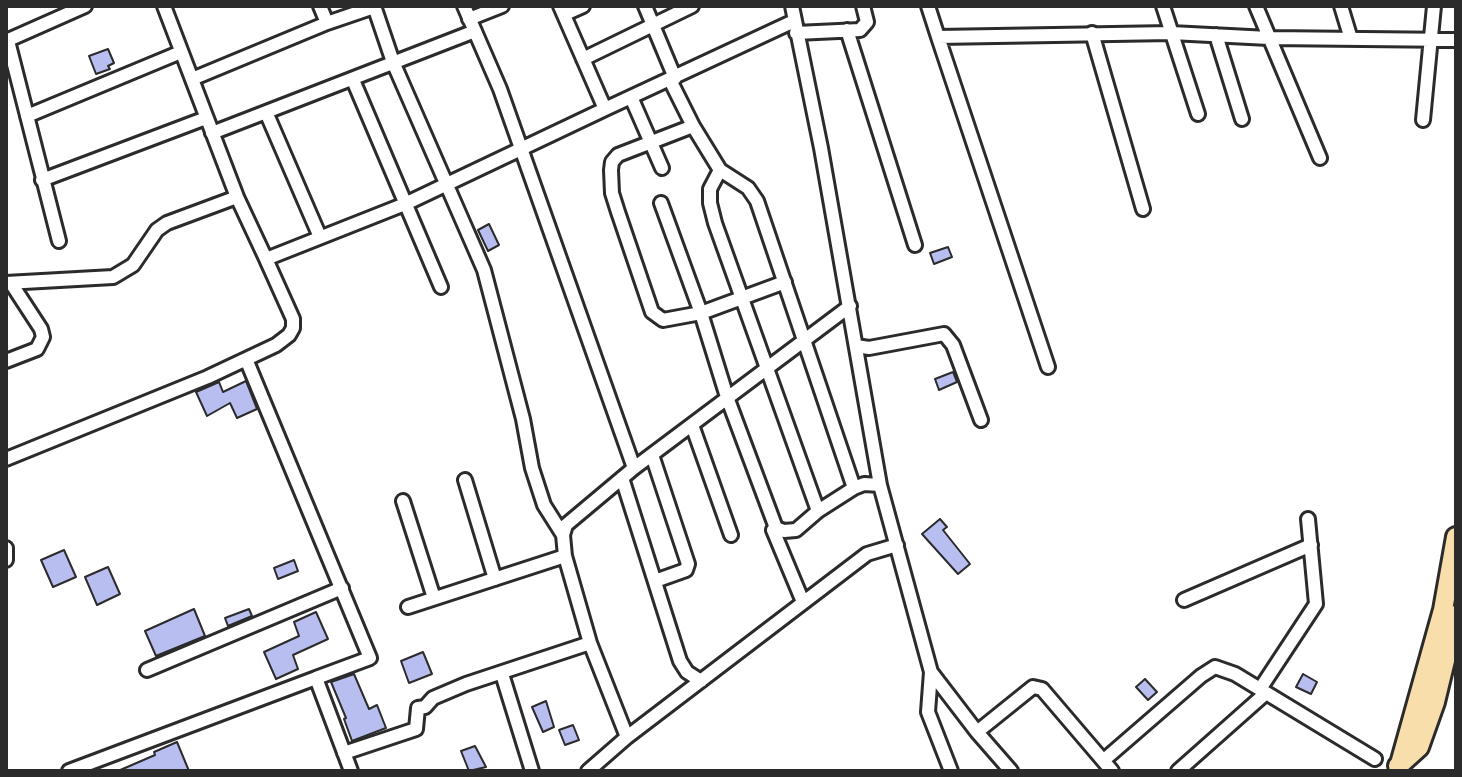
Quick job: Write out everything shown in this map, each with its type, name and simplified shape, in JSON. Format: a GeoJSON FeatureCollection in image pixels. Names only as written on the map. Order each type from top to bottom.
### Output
{"type":"FeatureCollection","features":[{"type":"Feature","properties":{"kind":"main road"},"geometry":{"type":"LineString","coordinates":[[1397,767],[1428,673],[1456,537]]}},
{"type":"Feature","properties":{"kind":"main road"},"geometry":{"type":"LineString","coordinates":[[1397,767],[1419,747],[1435,702],[1456,615]]}},
{"type":"Feature","properties":{"kind":"street"},"geometry":{"type":"LineString","coordinates":[[59,241],[7,41],[85,6]]}},
{"type":"Feature","properties":{"kind":"street"},"geometry":{"type":"LineString","coordinates":[[6,459],[246,359],[276,345],[293,328],[293,319],[237,197],[165,9],[180,6]]}},
{"type":"Feature","properties":{"kind":"street"},"geometry":{"type":"LineString","coordinates":[[320,6],[327,23]]}},
{"type":"Feature","properties":{"kind":"street"},"geometry":{"type":"LineString","coordinates":[[192,79],[374,6],[393,62],[484,270],[540,493],[563,535]]}},
{"type":"Feature","properties":{"kind":"street"},"geometry":{"type":"LineString","coordinates":[[464,6],[500,89],[634,468]]}},
{"type":"Feature","properties":{"kind":"street"},"geometry":{"type":"LineString","coordinates":[[469,19],[502,6]]}},
{"type":"Feature","properties":{"kind":"street"},"geometry":{"type":"LineString","coordinates":[[583,6],[563,10],[605,109]]}},
{"type":"Feature","properties":{"kind":"street"},"geometry":{"type":"LineString","coordinates":[[645,6],[693,126],[720,170],[742,183],[753,194],[854,488]]}},
{"type":"Feature","properties":{"kind":"street"},"geometry":{"type":"LineString","coordinates":[[583,59],[692,6]]}},
{"type":"Feature","properties":{"kind":"street"},"geometry":{"type":"LineString","coordinates":[[792,6],[850,306],[880,485],[931,672],[928,712],[951,771]]}},
{"type":"Feature","properties":{"kind":"street"},"geometry":{"type":"LineString","coordinates":[[266,259],[405,204],[631,97],[795,27],[860,30],[866,17],[863,6]]}},
{"type":"Feature","properties":{"kind":"street"},"geometry":{"type":"LineString","coordinates":[[928,6],[1048,367]]}},
{"type":"Feature","properties":{"kind":"street"},"geometry":{"type":"LineString","coordinates":[[1163,6],[1198,114]]}},
{"type":"Feature","properties":{"kind":"street"},"geometry":{"type":"LineString","coordinates":[[1256,6],[1320,158]]}},
{"type":"Feature","properties":{"kind":"street"},"geometry":{"type":"LineString","coordinates":[[1341,6],[1351,39]]}},
{"type":"Feature","properties":{"kind":"street"},"geometry":{"type":"LineString","coordinates":[[1423,120],[1434,6]]}},
{"type":"Feature","properties":{"kind":"street"},"geometry":{"type":"LineString","coordinates":[[847,30],[915,245]]}},
{"type":"Feature","properties":{"kind":"street"},"geometry":{"type":"LineString","coordinates":[[212,133],[475,31]]}},
{"type":"Feature","properties":{"kind":"street"},"geometry":{"type":"LineString","coordinates":[[1092,33],[1143,209]]}},
{"type":"Feature","properties":{"kind":"street"},"geometry":{"type":"LineString","coordinates":[[938,37],[1171,33],[1269,38],[1456,40]]}},
{"type":"Feature","properties":{"kind":"street"},"geometry":{"type":"LineString","coordinates":[[1216,35],[1242,119]]}},
{"type":"Feature","properties":{"kind":"street"},"geometry":{"type":"LineString","coordinates":[[27,116],[181,52]]}},
{"type":"Feature","properties":{"kind":"street"},"geometry":{"type":"LineString","coordinates":[[353,80],[441,287]]}},
{"type":"Feature","properties":{"kind":"street"},"geometry":{"type":"LineString","coordinates":[[631,97],[662,168]]}},
{"type":"Feature","properties":{"kind":"street"},"geometry":{"type":"LineString","coordinates":[[266,112],[320,237]]}},
{"type":"Feature","properties":{"kind":"street"},"geometry":{"type":"LineString","coordinates":[[42,180],[206,118]]}},
{"type":"Feature","properties":{"kind":"street"},"geometry":{"type":"LineString","coordinates":[[693,126],[618,155],[612,162],[612,193],[649,306],[655,316],[669,320],[701,313],[785,282]]}},
{"type":"Feature","properties":{"kind":"street"},"geometry":{"type":"LineString","coordinates":[[720,170],[710,189],[710,203],[818,511]]}},
{"type":"Feature","properties":{"kind":"street"},"geometry":{"type":"LineString","coordinates":[[8,283],[113,277],[133,265],[157,230],[167,223],[237,197]]}},
{"type":"Feature","properties":{"kind":"street"},"geometry":{"type":"LineString","coordinates":[[661,203],[701,313],[727,397],[776,528],[796,530],[818,511],[854,488],[864,484],[880,485]]}},
{"type":"Feature","properties":{"kind":"street"},"geometry":{"type":"LineString","coordinates":[[6,361],[37,349],[43,337],[41,329],[8,283]]}},
{"type":"Feature","properties":{"kind":"street"},"geometry":{"type":"LineString","coordinates":[[627,737],[590,643],[565,556],[563,535],[566,525],[634,468],[850,306]]}},
{"type":"Feature","properties":{"kind":"street"},"geometry":{"type":"LineString","coordinates":[[856,346],[869,348],[944,334],[953,345],[981,420]]}},
{"type":"Feature","properties":{"kind":"street"},"geometry":{"type":"LineString","coordinates":[[69,771],[370,658],[246,359]]}},
{"type":"Feature","properties":{"kind":"street"},"geometry":{"type":"LineString","coordinates":[[692,425],[731,535]]}},
{"type":"Feature","properties":{"kind":"street"},"geometry":{"type":"LineString","coordinates":[[652,455],[688,564],[686,570],[655,581]]}},
{"type":"Feature","properties":{"kind":"street"},"geometry":{"type":"LineString","coordinates":[[622,478],[680,661],[687,672],[701,681]]}},
{"type":"Feature","properties":{"kind":"street"},"geometry":{"type":"LineString","coordinates":[[465,480],[495,579]]}},
{"type":"Feature","properties":{"kind":"street"},"geometry":{"type":"LineString","coordinates":[[403,501],[434,598]]}},
{"type":"Feature","properties":{"kind":"street"},"geometry":{"type":"LineString","coordinates":[[1178,771],[1263,691],[1316,604],[1308,519]]}},
{"type":"Feature","properties":{"kind":"street"},"geometry":{"type":"LineString","coordinates":[[773,530],[803,602]]}},
{"type":"Feature","properties":{"kind":"street"},"geometry":{"type":"LineString","coordinates":[[588,771],[627,737],[867,554],[897,545]]}},
{"type":"Feature","properties":{"kind":"street"},"geometry":{"type":"LineString","coordinates":[[1184,600],[1311,545]]}},
{"type":"Feature","properties":{"kind":"street"},"geometry":{"type":"LineString","coordinates":[[6,548],[6,560]]}},
{"type":"Feature","properties":{"kind":"street"},"geometry":{"type":"LineString","coordinates":[[408,607],[565,556]]}},
{"type":"Feature","properties":{"kind":"street"},"geometry":{"type":"LineString","coordinates":[[147,670],[342,588]]}},
{"type":"Feature","properties":{"kind":"street"},"geometry":{"type":"LineString","coordinates":[[344,753],[416,729],[418,708],[425,707],[433,698],[590,643]]}},
{"type":"Feature","properties":{"kind":"street"},"geometry":{"type":"LineString","coordinates":[[1104,760],[1215,667],[1235,674],[1375,759]]}},
{"type":"Feature","properties":{"kind":"street"},"geometry":{"type":"LineString","coordinates":[[931,672],[1011,771]]}},
{"type":"Feature","properties":{"kind":"street"},"geometry":{"type":"LineString","coordinates":[[502,674],[532,771]]}},
{"type":"Feature","properties":{"kind":"street"},"geometry":{"type":"LineString","coordinates":[[316,678],[351,771]]}},
{"type":"Feature","properties":{"kind":"street"},"geometry":{"type":"LineString","coordinates":[[977,732],[1028,691],[1038,687],[1048,693],[1112,771]]}},
{"type":"Feature","properties":{"kind":"building"},"geometry":{"type":"Polygon","coordinates":[[[108,49],[114,63],[108,66],[110,69],[96,74],[89,56],[108,49]]]}},
{"type":"Feature","properties":{"kind":"building"},"geometry":{"type":"Polygon","coordinates":[[[489,224],[499,245],[488,251],[478,230],[489,224]]]}},
{"type":"Feature","properties":{"kind":"building"},"geometry":{"type":"Polygon","coordinates":[[[948,247],[952,257],[934,264],[930,253],[948,247]]]}},
{"type":"Feature","properties":{"kind":"building"},"geometry":{"type":"Polygon","coordinates":[[[953,372],[957,382],[939,390],[935,379],[953,372]]]}},
{"type":"Feature","properties":{"kind":"building"},"geometry":{"type":"Polygon","coordinates":[[[246,381],[257,409],[237,418],[230,403],[207,416],[196,392],[219,382],[223,392],[246,381]]]}},
{"type":"Feature","properties":{"kind":"building"},"geometry":{"type":"Polygon","coordinates":[[[940,519],[947,527],[943,530],[970,564],[958,574],[922,534],[940,519]]]}},
{"type":"Feature","properties":{"kind":"building"},"geometry":{"type":"Polygon","coordinates":[[[64,550],[76,577],[53,587],[41,560],[64,550]]]}},
{"type":"Feature","properties":{"kind":"building"},"geometry":{"type":"Polygon","coordinates":[[[294,560],[298,571],[278,579],[274,568],[294,560]]]}},
{"type":"Feature","properties":{"kind":"building"},"geometry":{"type":"Polygon","coordinates":[[[108,567],[120,594],[97,605],[85,577],[108,567]]]}},
{"type":"Feature","properties":{"kind":"building"},"geometry":{"type":"Polygon","coordinates":[[[194,609],[205,636],[156,656],[145,631],[194,609]]]}},
{"type":"Feature","properties":{"kind":"building"},"geometry":{"type":"Polygon","coordinates":[[[249,609],[252,616],[228,626],[225,618],[249,609]]]}},
{"type":"Feature","properties":{"kind":"building"},"geometry":{"type":"Polygon","coordinates":[[[316,612],[328,639],[293,655],[298,669],[276,679],[264,652],[299,636],[294,622],[316,612]]]}},
{"type":"Feature","properties":{"kind":"building"},"geometry":{"type":"Polygon","coordinates":[[[423,652],[432,674],[409,683],[401,661],[423,652]]]}},
{"type":"Feature","properties":{"kind":"building"},"geometry":{"type":"Polygon","coordinates":[[[354,674],[369,709],[377,705],[386,728],[352,741],[331,682],[354,674]]]}},
{"type":"Feature","properties":{"kind":"building"},"geometry":{"type":"Polygon","coordinates":[[[1303,674],[1317,682],[1311,694],[1296,687],[1303,674]]]}},
{"type":"Feature","properties":{"kind":"building"},"geometry":{"type":"Polygon","coordinates":[[[1145,679],[1157,692],[1148,700],[1136,687],[1145,679]]]}},
{"type":"Feature","properties":{"kind":"building"},"geometry":{"type":"Polygon","coordinates":[[[546,701],[554,727],[543,732],[532,707],[546,701]]]}},
{"type":"Feature","properties":{"kind":"building"},"geometry":{"type":"Polygon","coordinates":[[[573,725],[579,740],[565,745],[559,730],[573,725]]]}},
{"type":"Feature","properties":{"kind":"building"},"geometry":{"type":"Polygon","coordinates":[[[177,742],[189,771],[118,771],[155,755],[154,752],[177,742]]]}},
{"type":"Feature","properties":{"kind":"building"},"geometry":{"type":"Polygon","coordinates":[[[475,746],[486,767],[469,771],[461,751],[475,746]]]}}]}
